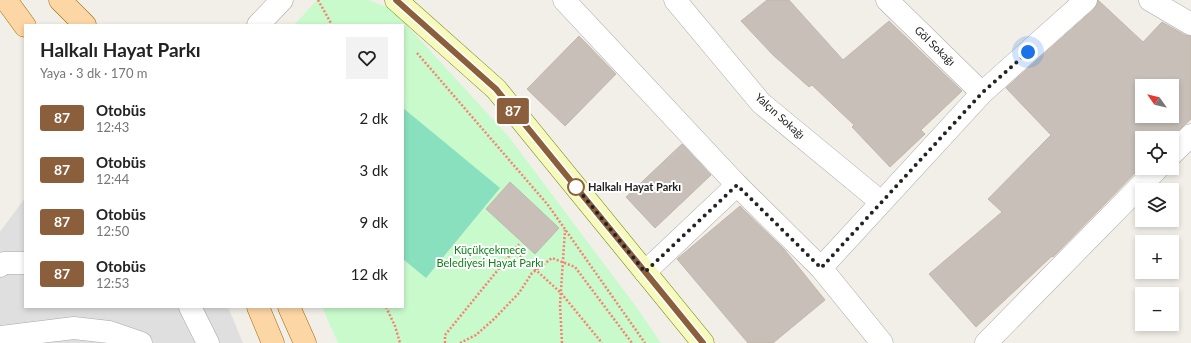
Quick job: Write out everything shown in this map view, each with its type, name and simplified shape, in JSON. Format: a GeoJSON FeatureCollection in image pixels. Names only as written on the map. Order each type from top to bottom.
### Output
{"type":"FeatureCollection","features":[{"type":"Feature","properties":{"kind":"main road"},"geometry":{"type":"LineString","coordinates":[[6,0],[24,25]]}},
{"type":"Feature","properties":{"kind":"main road"},"geometry":{"type":"LineString","coordinates":[[60,0],[84,24]]}},
{"type":"Feature","properties":{"kind":"main road"},"geometry":{"type":"LineString","coordinates":[[396,0],[496,89],[703,343]]}},
{"type":"Feature","properties":{"kind":"main road"},"geometry":{"type":"LineString","coordinates":[[258,308],[273,343]]}},
{"type":"Feature","properties":{"kind":"main road"},"geometry":{"type":"LineString","coordinates":[[289,308],[305,343]]}},
{"type":"Feature","properties":{"kind":"street"},"geometry":{"type":"LineString","coordinates":[[259,24],[282,0]]}},
{"type":"Feature","properties":{"kind":"street"},"geometry":{"type":"LineString","coordinates":[[564,0],[737,185],[821,268],[882,343]]}},
{"type":"Feature","properties":{"kind":"street","name":"Yalçın Sokağı"},"geometry":{"type":"LineString","coordinates":[[675,0],[761,102],[881,202]]}},
{"type":"Feature","properties":{"kind":"street","name":"Göl Sokağı"},"geometry":{"type":"LineString","coordinates":[[887,0],[982,93]]}},
{"type":"Feature","properties":{"kind":"street"},"geometry":{"type":"LineString","coordinates":[[821,268],[982,93],[1086,0]]}},
{"type":"Feature","properties":{"kind":"street"},"geometry":{"type":"LineString","coordinates":[[1150,0],[1191,23]]}},
{"type":"Feature","properties":{"kind":"street"},"geometry":{"type":"LineString","coordinates":[[1179,147],[1191,135]]}},
{"type":"Feature","properties":{"kind":"street"},"geometry":{"type":"LineString","coordinates":[[986,343],[1151,175]]}},
{"type":"Feature","properties":{"kind":"street"},"geometry":{"type":"LineString","coordinates":[[645,272],[737,185]]}},
{"type":"Feature","properties":{"kind":"street"},"geometry":{"type":"LineString","coordinates":[[0,266],[4,263],[24,263]]}},
{"type":"Feature","properties":{"kind":"street"},"geometry":{"type":"LineString","coordinates":[[190,308],[208,343]]}},
{"type":"Feature","properties":{"kind":"street"},"geometry":{"type":"LineString","coordinates":[[0,337],[80,328],[109,332],[141,343]]}},
{"type":"Feature","properties":{"kind":"path"},"geometry":{"type":"LineString","coordinates":[[318,0],[331,24]]}},
{"type":"Feature","properties":{"kind":"path"},"geometry":{"type":"LineString","coordinates":[[412,48],[548,205],[645,343]]}},
{"type":"Feature","properties":{"kind":"path"},"geometry":{"type":"LineString","coordinates":[[562,343],[561,293],[565,230]]}},
{"type":"Feature","properties":{"kind":"path"},"geometry":{"type":"LineString","coordinates":[[446,343],[445,335],[519,244]]}},
{"type":"Feature","properties":{"kind":"path"},"geometry":{"type":"LineString","coordinates":[[514,250],[561,293],[602,343]]}},
{"type":"Feature","properties":{"kind":"path"},"geometry":{"type":"LineString","coordinates":[[460,343],[476,335],[494,319],[519,293],[532,273],[552,258],[575,267],[632,343]]}},
{"type":"Feature","properties":{"kind":"path"},"geometry":{"type":"LineString","coordinates":[[386,308],[395,326],[400,343]]}},
{"type":"Feature","properties":{"kind":"shaded area"},"geometry":{"type":"Polygon","coordinates":[[[24,199],[24,308],[228,308],[243,343],[0,343],[0,232],[24,199]]]}},
{"type":"Feature","properties":{"kind":"green space","name":"Küçükçekmece Belediyesi Hayat Parkı"},"geometry":{"type":"Polygon","coordinates":[[[317,0],[368,0],[392,9],[509,137],[637,308],[661,343],[338,343],[322,308],[404,308],[404,24],[295,24],[317,0]]]}},
{"type":"Feature","properties":{"kind":"green space"},"geometry":{"type":"Polygon","coordinates":[[[404,109],[500,188],[426,278],[404,260],[404,109]]]}},
{"type":"Feature","properties":{"kind":"building"},"geometry":{"type":"Polygon","coordinates":[[[767,0],[789,0],[843,60],[889,21],[962,91],[921,130],[925,134],[890,167],[852,127],[854,125],[812,85],[809,87],[773,55],[741,21],[767,0]]]}},
{"type":"Feature","properties":{"kind":"building"},"geometry":{"type":"Polygon","coordinates":[[[1098,0],[1143,42],[1162,22],[1185,35],[1191,36],[1191,119],[1178,131],[1135,131],[1135,173],[1053,257],[1052,256],[976,327],[929,274],[1002,212],[988,199],[1051,135],[1006,88],[1094,9],[1098,0]]]}},
{"type":"Feature","properties":{"kind":"building"},"geometry":{"type":"Polygon","coordinates":[[[579,36],[616,74],[565,126],[527,89],[579,36]]]}},
{"type":"Feature","properties":{"kind":"building"},"geometry":{"type":"Polygon","coordinates":[[[682,144],[711,175],[655,228],[626,197],[682,144]]]}},
{"type":"Feature","properties":{"kind":"building"},"geometry":{"type":"Polygon","coordinates":[[[510,182],[559,228],[535,254],[486,209],[510,182]]]}},
{"type":"Feature","properties":{"kind":"building"},"geometry":{"type":"Polygon","coordinates":[[[740,206],[784,249],[825,300],[773,343],[748,343],[677,259],[740,206]]]}},
{"type":"Feature","properties":{"kind":"bus line","name":"87"},"geometry":{"type":"LineString","coordinates":[[396,0],[496,89],[703,343]]}},
{"type":"Feature","properties":{"kind":"place","name":"Halkalı Hayat Parkı"},"geometry":{"type":"Point","coordinates":[576,187]}},
{"type":"Feature","properties":{"kind":"route"},"geometry":{"type":"LineString","coordinates":[[576,187],[573,183],[645,272],[737,185],[821,268],[982,93],[1028,52]]}}]}
